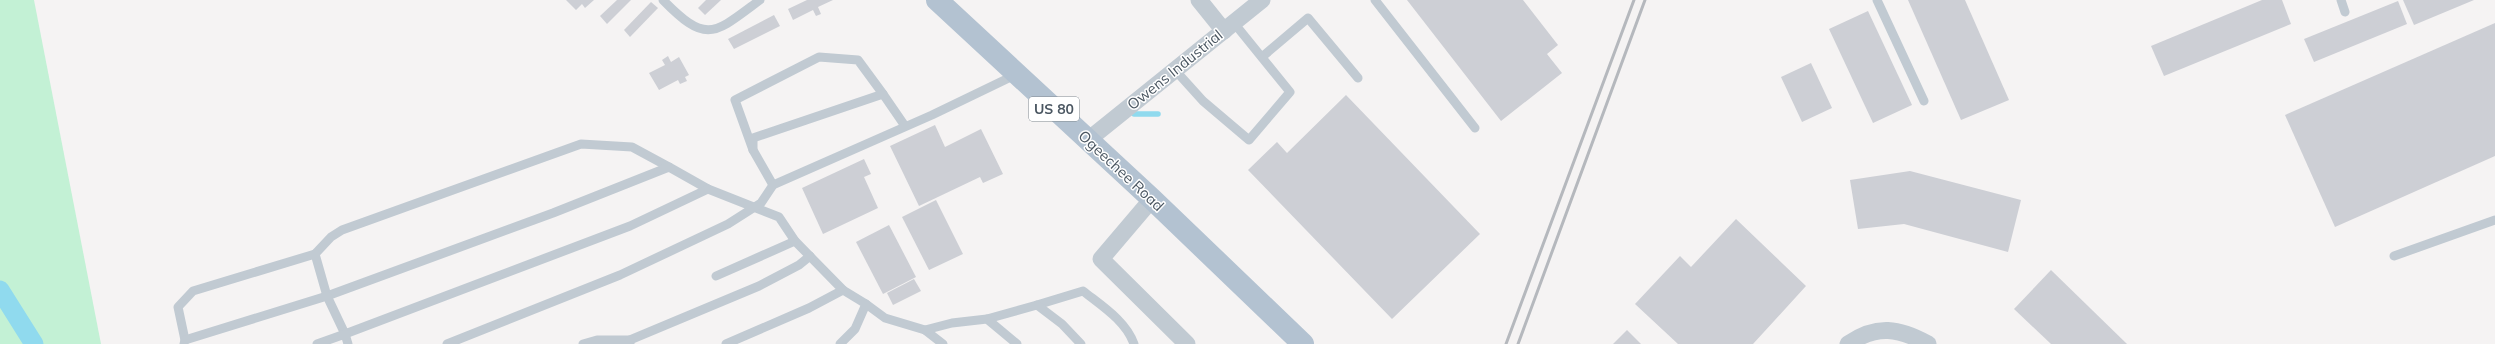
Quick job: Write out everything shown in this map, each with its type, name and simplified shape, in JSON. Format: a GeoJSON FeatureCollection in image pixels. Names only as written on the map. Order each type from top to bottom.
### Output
{"type":"FeatureCollection","features":[{"type":"Feature","properties":{"kind":"main road","name":"Ogeechee Road"},"geometry":{"type":"LineString","coordinates":[[937,0],[1152,199],[1303,344]]}},
{"type":"Feature","properties":{"kind":"street"},"geometry":{"type":"LineString","coordinates":[[1199,0],[1229,27]]}},
{"type":"Feature","properties":{"kind":"street","name":"Owens Industrial"},"geometry":{"type":"LineString","coordinates":[[1088,140],[1262,0]]}},
{"type":"Feature","properties":{"kind":"street"},"geometry":{"type":"LineString","coordinates":[[1152,199],[1101,259],[1187,344]]}},
{"type":"Feature","properties":{"kind":"street"},"geometry":{"type":"LineString","coordinates":[[1848,344],[1875,331],[1908,333],[1928,344]]}},
{"type":"Feature","properties":{"kind":"lane"},"geometry":{"type":"LineString","coordinates":[[664,0],[690,25],[709,31],[721,28],[760,0]]}},
{"type":"Feature","properties":{"kind":"lane"},"geometry":{"type":"LineString","coordinates":[[1375,0],[1475,128]]}},
{"type":"Feature","properties":{"kind":"lane"},"geometry":{"type":"LineString","coordinates":[[1877,0],[1924,101]]}},
{"type":"Feature","properties":{"kind":"lane"},"geometry":{"type":"LineString","coordinates":[[2341,0],[2345,12]]}},
{"type":"Feature","properties":{"kind":"lane"},"geometry":{"type":"LineString","coordinates":[[1262,57],[1308,18],[1358,78]]}},
{"type":"Feature","properties":{"kind":"lane"},"geometry":{"type":"LineString","coordinates":[[1175,70],[1203,101],[1249,140],[1290,92],[1262,57],[1229,27]]}},
{"type":"Feature","properties":{"kind":"lane"},"geometry":{"type":"LineString","coordinates":[[772,185],[753,150],[735,100],[819,57],[858,60],[905,126]]}},
{"type":"Feature","properties":{"kind":"lane"},"geometry":{"type":"LineString","coordinates":[[447,344],[620,275],[728,224],[761,203],[772,185],[905,126],[1016,74]]}},
{"type":"Feature","properties":{"kind":"lane"},"geometry":{"type":"LineString","coordinates":[[753,150],[754,138],[883,94]]}},
{"type":"Feature","properties":{"kind":"lane"},"geometry":{"type":"LineString","coordinates":[[669,167],[553,213],[327,296],[184,342],[178,307],[193,291],[315,254],[331,237],[342,230],[581,144],[632,148],[669,167],[708,188],[779,217],[795,241],[843,290],[885,318],[925,330],[943,344]]}},
{"type":"Feature","properties":{"kind":"lane"},"geometry":{"type":"LineString","coordinates":[[317,344],[630,226],[708,188]]}},
{"type":"Feature","properties":{"kind":"lane"},"geometry":{"type":"LineString","coordinates":[[2394,256],[2495,220]]}},
{"type":"Feature","properties":{"kind":"lane"},"geometry":{"type":"LineString","coordinates":[[716,276],[795,241]]}},
{"type":"Feature","properties":{"kind":"lane"},"geometry":{"type":"LineString","coordinates":[[315,254],[327,296],[345,334],[348,344]]}},
{"type":"Feature","properties":{"kind":"lane"},"geometry":{"type":"LineString","coordinates":[[583,344],[597,340],[630,342],[759,286],[799,265],[810,256]]}},
{"type":"Feature","properties":{"kind":"lane"},"geometry":{"type":"LineString","coordinates":[[726,344],[809,308],[843,290]]}},
{"type":"Feature","properties":{"kind":"lane"},"geometry":{"type":"LineString","coordinates":[[925,330],[952,322],[987,319],[1083,291],[1109,311],[1130,332],[1134,344]]}},
{"type":"Feature","properties":{"kind":"lane"},"geometry":{"type":"LineString","coordinates":[[840,344],[855,329],[866,304]]}},
{"type":"Feature","properties":{"kind":"lane"},"geometry":{"type":"LineString","coordinates":[[1037,305],[1062,324],[1080,344]]}},
{"type":"Feature","properties":{"kind":"lane"},"geometry":{"type":"LineString","coordinates":[[987,319],[1017,344]]}},
{"type":"Feature","properties":{"kind":"green space"},"geometry":{"type":"Polygon","coordinates":[[[0,0],[34,0],[101,344],[0,344],[0,0]]]}},
{"type":"Feature","properties":{"kind":"building"},"geometry":{"type":"Polygon","coordinates":[[[566,0],[594,0],[585,8],[582,4],[576,10],[566,0]]]}},
{"type":"Feature","properties":{"kind":"building"},"geometry":{"type":"Polygon","coordinates":[[[617,0],[631,0],[607,24],[600,16],[617,0]]]}},
{"type":"Feature","properties":{"kind":"building"},"geometry":{"type":"Polygon","coordinates":[[[706,0],[721,0],[705,15],[698,8],[706,0]]]}},
{"type":"Feature","properties":{"kind":"building"},"geometry":{"type":"Polygon","coordinates":[[[807,0],[833,0],[818,7],[821,14],[816,16],[813,10],[793,20],[788,9],[807,0]]]}},
{"type":"Feature","properties":{"kind":"building"},"geometry":{"type":"Polygon","coordinates":[[[1407,0],[1523,0],[1558,45],[1547,54],[1562,73],[1501,121],[1407,0]]]}},
{"type":"Feature","properties":{"kind":"building"},"geometry":{"type":"Polygon","coordinates":[[[1908,0],[1965,0],[2009,100],[1961,120],[1908,0]]]}},
{"type":"Feature","properties":{"kind":"building"},"geometry":{"type":"Polygon","coordinates":[[[2262,0],[2282,0],[2291,24],[2164,76],[2151,46],[2262,0]]]}},
{"type":"Feature","properties":{"kind":"building"},"geometry":{"type":"Polygon","coordinates":[[[2403,0],[2474,0],[2414,25],[2403,0]]]}},
{"type":"Feature","properties":{"kind":"building"},"geometry":{"type":"Polygon","coordinates":[[[2398,1],[2407,24],[2314,62],[2304,39],[2398,1]]]}},
{"type":"Feature","properties":{"kind":"building"},"geometry":{"type":"Polygon","coordinates":[[[651,2],[658,8],[630,37],[624,30],[651,2]]]}},
{"type":"Feature","properties":{"kind":"building"},"geometry":{"type":"Polygon","coordinates":[[[1868,11],[1912,105],[1873,123],[1829,29],[1868,11]]]}},
{"type":"Feature","properties":{"kind":"building"},"geometry":{"type":"Polygon","coordinates":[[[774,15],[780,26],[734,49],[728,39],[774,15]]]}},
{"type":"Feature","properties":{"kind":"building"},"geometry":{"type":"Polygon","coordinates":[[[2495,23],[2495,156],[2335,227],[2285,115],[2495,23]]]}},
{"type":"Feature","properties":{"kind":"building"},"geometry":{"type":"Polygon","coordinates":[[[668,56],[671,62],[679,57],[689,75],[685,77],[687,81],[680,84],[678,80],[659,90],[649,73],[665,65],[662,60],[668,56]]]}},
{"type":"Feature","properties":{"kind":"building"},"geometry":{"type":"Polygon","coordinates":[[[1811,63],[1832,108],[1802,122],[1781,77],[1811,63]]]}},
{"type":"Feature","properties":{"kind":"building"},"geometry":{"type":"Polygon","coordinates":[[[1346,95],[1480,234],[1392,319],[1248,170],[1277,142],[1287,153],[1346,95]]]}},
{"type":"Feature","properties":{"kind":"building"},"geometry":{"type":"Polygon","coordinates":[[[935,125],[945,147],[981,129],[1003,174],[983,183],[980,177],[919,206],[890,146],[935,125]]]}},
{"type":"Feature","properties":{"kind":"building"},"geometry":{"type":"Polygon","coordinates":[[[864,159],[871,174],[864,177],[878,208],[823,234],[802,188],[864,159]]]}},
{"type":"Feature","properties":{"kind":"building"},"geometry":{"type":"Polygon","coordinates":[[[1910,171],[2021,200],[2008,252],[1904,224],[1858,229],[1850,180],[1910,171]]]}},
{"type":"Feature","properties":{"kind":"building"},"geometry":{"type":"Polygon","coordinates":[[[936,200],[963,254],[929,270],[902,217],[936,200]]]}},
{"type":"Feature","properties":{"kind":"building"},"geometry":{"type":"Polygon","coordinates":[[[1736,219],[1806,286],[1753,344],[1678,344],[1635,304],[1680,256],[1691,267],[1736,219]]]}},
{"type":"Feature","properties":{"kind":"building"},"geometry":{"type":"Polygon","coordinates":[[[889,225],[916,277],[883,294],[856,242],[889,225]]]}},
{"type":"Feature","properties":{"kind":"building"},"geometry":{"type":"Polygon","coordinates":[[[2051,270],[2127,344],[2051,344],[2014,309],[2051,270]]]}},
{"type":"Feature","properties":{"kind":"building"},"geometry":{"type":"Polygon","coordinates":[[[914,279],[921,291],[893,305],[887,293],[914,279]]]}},
{"type":"Feature","properties":{"kind":"building"},"geometry":{"type":"Polygon","coordinates":[[[1627,330],[1641,344],[1613,344],[1627,330]]]}},
{"type":"Feature","properties":{"kind":"waterway"},"geometry":{"type":"LineString","coordinates":[[1134,114],[1158,114]]}},
{"type":"Feature","properties":{"kind":"waterway"},"geometry":{"type":"LineString","coordinates":[[0,290],[34,344]]}},
{"type":"Feature","properties":{"kind":"railway"},"geometry":{"type":"LineString","coordinates":[[1506,344],[1634,0]]}},
{"type":"Feature","properties":{"kind":"railway"},"geometry":{"type":"LineString","coordinates":[[1518,344],[1645,0]]}}]}
